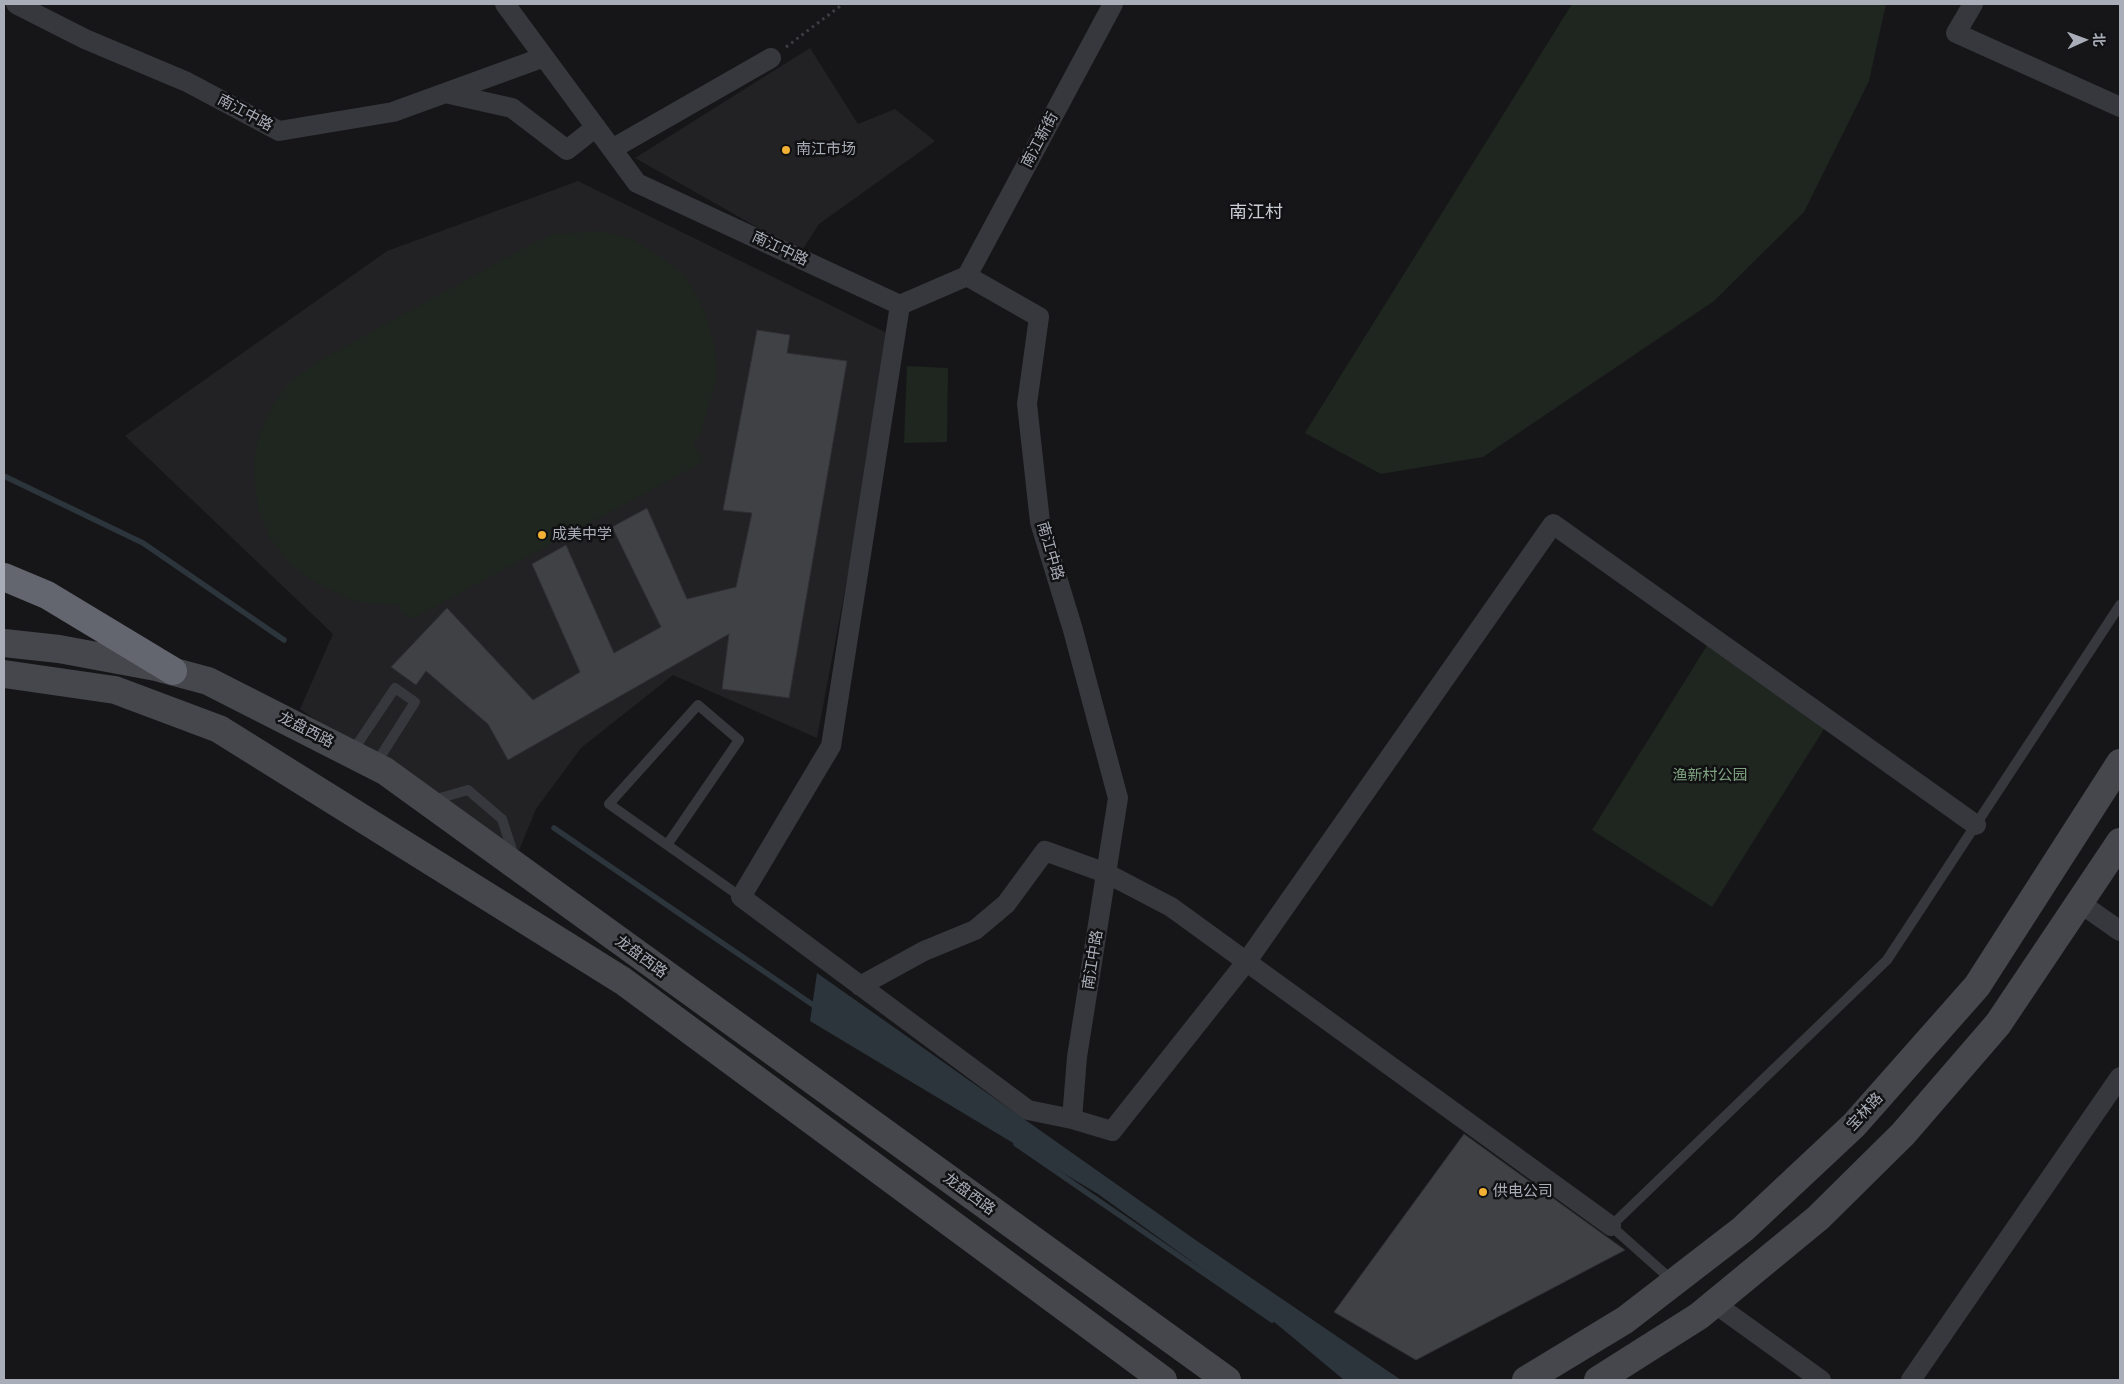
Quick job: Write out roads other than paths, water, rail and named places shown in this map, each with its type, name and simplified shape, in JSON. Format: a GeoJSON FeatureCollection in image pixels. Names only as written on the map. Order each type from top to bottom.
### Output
{"type":"FeatureCollection","features":[{"type":"Feature","properties":{"kind":"highway"},"geometry":{"type":"LineString","coordinates":[[4,577],[47,595],[173,671]]}},
{"type":"Feature","properties":{"kind":"street","name":"南江中路"},"geometry":{"type":"LineString","coordinates":[[16,4],[85,39],[187,82],[279,130],[393,112],[544,57]]}},
{"type":"Feature","properties":{"kind":"street","name":"南江中路"},"geometry":{"type":"LineString","coordinates":[[504,4],[637,183],[900,305]]}},
{"type":"Feature","properties":{"kind":"street","name":"南江新街"},"geometry":{"type":"LineString","coordinates":[[967,276],[1113,4]]}},
{"type":"Feature","properties":{"kind":"street"},"geometry":{"type":"LineString","coordinates":[[1973,4],[1956,32],[2120,107]]}},
{"type":"Feature","properties":{"kind":"street"},"geometry":{"type":"LineString","coordinates":[[612,149],[771,58]]}},
{"type":"Feature","properties":{"kind":"street"},"geometry":{"type":"LineString","coordinates":[[444,93],[512,108],[567,150],[596,127]]}},
{"type":"Feature","properties":{"kind":"street","name":"南江中路"},"geometry":{"type":"LineString","coordinates":[[967,276],[1039,318],[1027,404],[1040,522],[1074,630],[1118,798],[1077,1057],[1072,1119]]}},
{"type":"Feature","properties":{"kind":"street"},"geometry":{"type":"LineString","coordinates":[[967,276],[900,305],[831,746],[741,897],[1028,1110],[1072,1119],[1112,1131],[1247,962],[1553,524],[1976,825]]}},
{"type":"Feature","properties":{"kind":"street","name":"龙盘西路"},"geometry":{"type":"LineString","coordinates":[[4,643],[59,649],[173,671],[208,682],[375,766],[1227,1380]]}},
{"type":"Feature","properties":{"kind":"street","name":"龙盘西路"},"geometry":{"type":"LineString","coordinates":[[4,674],[115,690],[219,729],[622,981],[1163,1380]]}},
{"type":"Feature","properties":{"kind":"street","name":"宝林路"},"geometry":{"type":"LineString","coordinates":[[1526,1380],[1625,1320],[1743,1229],[1854,1125],[1977,986],[2120,763]]}},
{"type":"Feature","properties":{"kind":"street"},"geometry":{"type":"LineString","coordinates":[[1598,1380],[1699,1316],[1818,1218],[1903,1134],[1998,1024],[2120,842]]}},
{"type":"Feature","properties":{"kind":"street"},"geometry":{"type":"LineString","coordinates":[[860,986],[924,951],[975,930],[1006,904],[1045,851],[1106,872],[1170,907],[1611,1226]]}},
{"type":"Feature","properties":{"kind":"street"},"geometry":{"type":"LineString","coordinates":[[2080,902],[2120,931]]}},
{"type":"Feature","properties":{"kind":"street"},"geometry":{"type":"LineString","coordinates":[[1911,1380],[2120,1078]]}},
{"type":"Feature","properties":{"kind":"street"},"geometry":{"type":"LineString","coordinates":[[1714,1303],[1821,1380]]}},
{"type":"Feature","properties":{"kind":"lane"},"geometry":{"type":"LineString","coordinates":[[1674,1282],[1611,1226],[1887,960],[2120,605]]}},
{"type":"Feature","properties":{"kind":"lane"},"geometry":{"type":"LineString","coordinates":[[351,753],[395,688],[415,702],[375,766]]}},
{"type":"Feature","properties":{"kind":"lane"},"geometry":{"type":"LineString","coordinates":[[667,844],[740,740],[698,705],[609,804],[741,897]]}},
{"type":"Feature","properties":{"kind":"waterway"},"geometry":{"type":"LineString","coordinates":[[4,476],[143,543],[284,640]]}},
{"type":"Feature","properties":{"kind":"waterway"},"geometry":{"type":"LineString","coordinates":[[554,828],[819,1009]]}},
{"type":"Feature","properties":{"kind":"waterway"},"geometry":{"type":"LineString","coordinates":[[1016,1144],[1272,1320]]}},
{"type":"Feature","properties":{"kind":"place","name":"南江市场"},"geometry":{"type":"Point","coordinates":[786,150]}},
{"type":"Feature","properties":{"kind":"place","name":"成美中学"},"geometry":{"type":"Point","coordinates":[542,535]}},
{"type":"Feature","properties":{"kind":"place","name":"供电公司"},"geometry":{"type":"Point","coordinates":[1483,1192]}},
{"type":"Feature","properties":{"kind":"district","name":"南江村"},"geometry":{"type":"Point","coordinates":[1256,213]}},
{"type":"Feature","properties":{"kind":"park label","name":"渔新村公园"},"geometry":{"type":"Point","coordinates":[1710,776]}}]}
